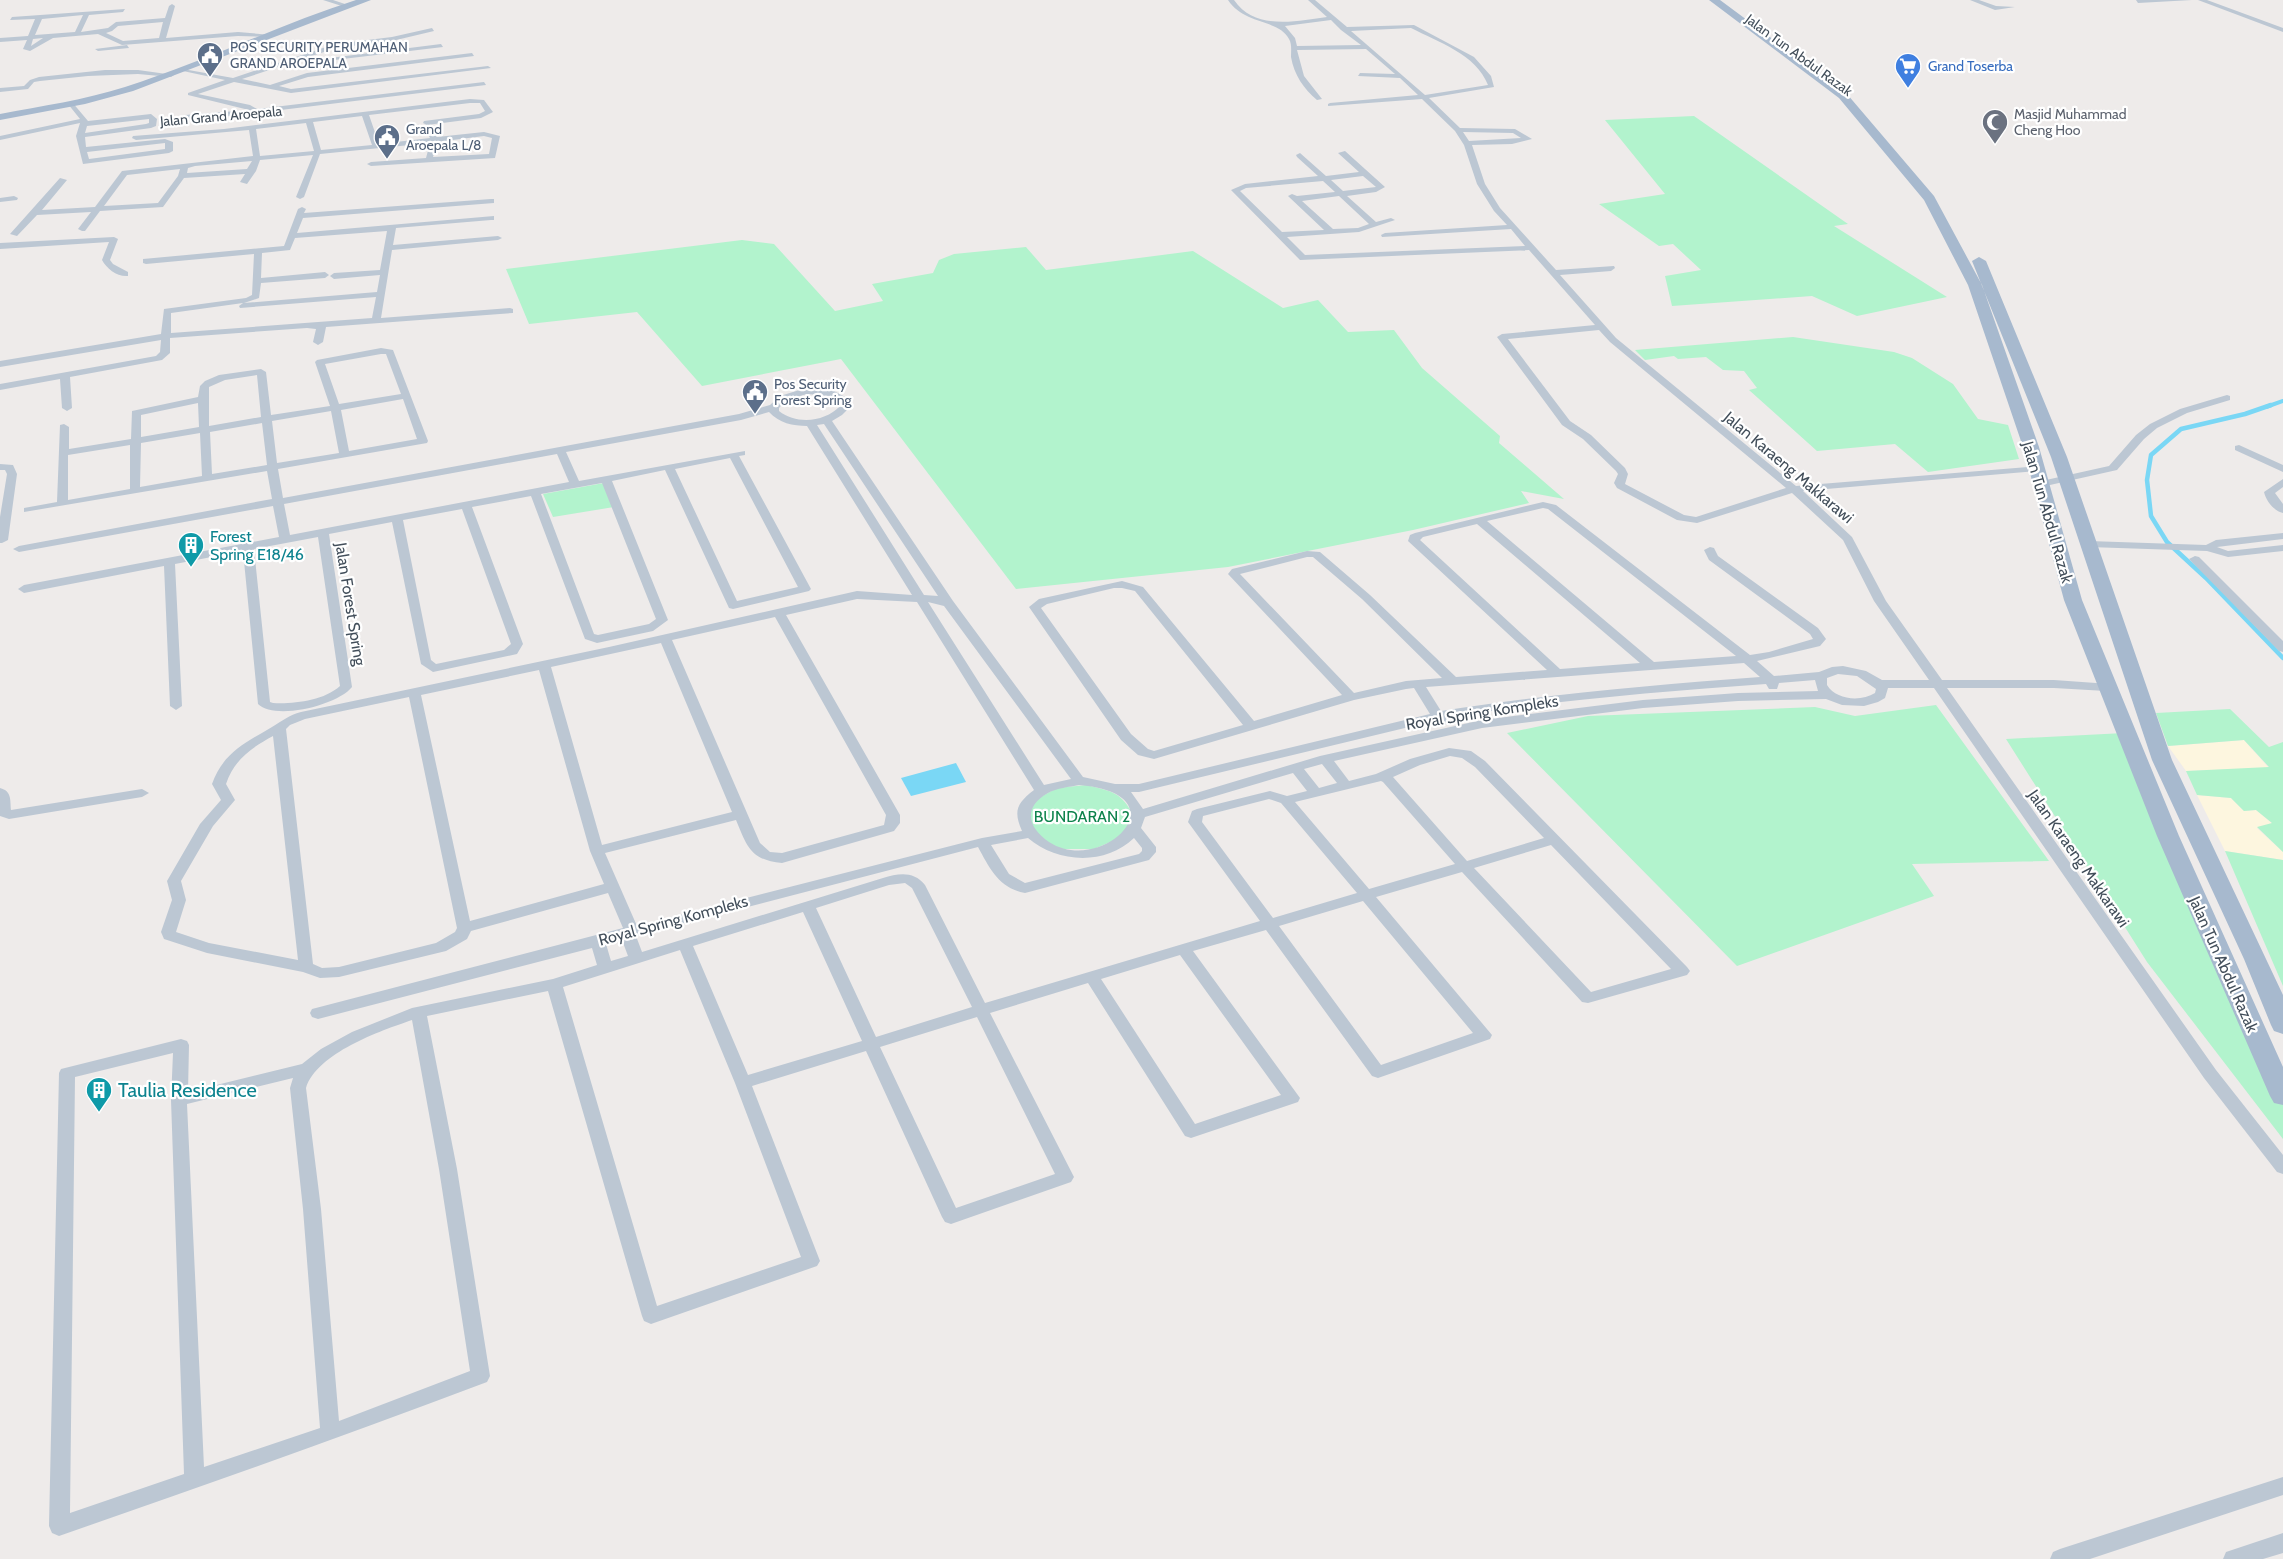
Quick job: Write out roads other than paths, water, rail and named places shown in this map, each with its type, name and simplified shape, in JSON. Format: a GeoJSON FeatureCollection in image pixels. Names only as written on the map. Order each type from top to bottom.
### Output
{"type":"FeatureCollection","features":[{"type":"Feature","properties":{"kind":"main road"},"geometry":{"type":"LineString","coordinates":[[0,117],[72,104],[124,91],[185,70],[269,35],[366,0]]}},
{"type":"Feature","properties":{"kind":"main road","name":"Jalan Tun Abdul Razak"},"geometry":{"type":"LineString","coordinates":[[1714,0],[1843,96],[1956,220]]}},
{"type":"Feature","properties":{"kind":"main road","name":"Jalan Tun Abdul Razak"},"geometry":{"type":"LineString","coordinates":[[1725,0],[1855,95],[1905,149],[1937,199],[1975,285],[2038,476],[2073,600],[2106,687],[2168,836],[2283,1096]]}},
{"type":"Feature","properties":{"kind":"main road","name":"Jalan Tun Abdul Razak"},"geometry":{"type":"LineString","coordinates":[[1974,250],[2005,320],[2059,457],[2162,760],[2256,959],[2283,1025]]}},
{"type":"Feature","properties":{"kind":"street"},"geometry":{"type":"LineString","coordinates":[[110,30],[116,24],[127,0]]}},
{"type":"Feature","properties":{"kind":"street"},"geometry":{"type":"LineString","coordinates":[[326,0],[343,8]]}},
{"type":"Feature","properties":{"kind":"street"},"geometry":{"type":"LineString","coordinates":[[1231,0],[1234,6],[1261,21],[1280,25],[1331,18]]}},
{"type":"Feature","properties":{"kind":"street","name":"Jalan Karaeng Makkarawi"},"geometry":{"type":"LineString","coordinates":[[1311,0],[1385,66],[1402,76],[1458,130],[1467,143],[1481,184],[1511,227],[1613,340],[1651,374],[1793,489],[1848,539],[1880,600],[2210,1074],[2283,1167]]}},
{"type":"Feature","properties":{"kind":"street"},"geometry":{"type":"LineString","coordinates":[[1973,0],[1996,9],[2012,8]]}},
{"type":"Feature","properties":{"kind":"street"},"geometry":{"type":"LineString","coordinates":[[2138,1],[2189,0]]}},
{"type":"Feature","properties":{"kind":"street"},"geometry":{"type":"LineString","coordinates":[[2201,0],[2283,30]]}},
{"type":"Feature","properties":{"kind":"street"},"geometry":{"type":"LineString","coordinates":[[162,40],[172,6]]}},
{"type":"Feature","properties":{"kind":"street"},"geometry":{"type":"LineString","coordinates":[[12,19],[123,10]]}},
{"type":"Feature","properties":{"kind":"street"},"geometry":{"type":"LineString","coordinates":[[77,34],[87,13]]}},
{"type":"Feature","properties":{"kind":"street"},"geometry":{"type":"LineString","coordinates":[[30,49],[26,48],[41,17]]}},
{"type":"Feature","properties":{"kind":"street"},"geometry":{"type":"LineString","coordinates":[[116,24],[167,20]]}},
{"type":"Feature","properties":{"kind":"street"},"geometry":{"type":"LineString","coordinates":[[1280,25],[1292,38],[1295,64],[1304,84],[1319,99]]}},
{"type":"Feature","properties":{"kind":"street"},"geometry":{"type":"LineString","coordinates":[[1330,105],[1423,97],[1485,88],[1493,84],[1472,58],[1412,26],[1343,29]]}},
{"type":"Feature","properties":{"kind":"street"},"geometry":{"type":"LineString","coordinates":[[0,40],[118,30],[112,39]]}},
{"type":"Feature","properties":{"kind":"street","name":"Jalan Grand Aroepala"},"geometry":{"type":"LineString","coordinates":[[256,111],[249,106],[190,94],[335,46],[392,39],[432,30]]}},
{"type":"Feature","properties":{"kind":"street"},"geometry":{"type":"LineString","coordinates":[[99,32],[122,43],[238,34],[269,35]]}},
{"type":"Feature","properties":{"kind":"street"},"geometry":{"type":"LineString","coordinates":[[19,56],[51,36]]}},
{"type":"Feature","properties":{"kind":"street"},"geometry":{"type":"LineString","coordinates":[[392,39],[434,140],[429,160]]}},
{"type":"Feature","properties":{"kind":"street"},"geometry":{"type":"LineString","coordinates":[[98,49],[143,46],[152,41]]}},
{"type":"Feature","properties":{"kind":"street"},"geometry":{"type":"LineString","coordinates":[[115,48],[122,43]]}},
{"type":"Feature","properties":{"kind":"street","name":"Jalan Grand Aroepala"},"geometry":{"type":"LineString","coordinates":[[283,64],[441,46]]}},
{"type":"Feature","properties":{"kind":"street"},"geometry":{"type":"LineString","coordinates":[[1294,48],[1365,47]]}},
{"type":"Feature","properties":{"kind":"street"},"geometry":{"type":"LineString","coordinates":[[269,87],[304,75],[472,55]]}},
{"type":"Feature","properties":{"kind":"street","name":"Jalan Grand Aroepala"},"geometry":{"type":"LineString","coordinates":[[185,70],[297,91],[488,68]]}},
{"type":"Feature","properties":{"kind":"street"},"geometry":{"type":"LineString","coordinates":[[0,90],[26,88],[32,81],[39,79],[115,71],[145,71],[171,75]]}},
{"type":"Feature","properties":{"kind":"street"},"geometry":{"type":"LineString","coordinates":[[1360,75],[1402,76]]}},
{"type":"Feature","properties":{"kind":"street","name":"Jalan Grand Aroepala"},"geometry":{"type":"LineString","coordinates":[[185,117],[271,110],[484,84]]}},
{"type":"Feature","properties":{"kind":"street","name":"Jalan Grand Aroepala"},"geometry":{"type":"LineString","coordinates":[[136,138],[271,125],[421,106],[468,97],[486,102],[489,114],[427,123]]}},
{"type":"Feature","properties":{"kind":"street"},"geometry":{"type":"LineString","coordinates":[[72,104],[84,122],[80,136],[83,150],[86,162],[161,153],[169,151],[169,142],[159,141],[83,150]]}},
{"type":"Feature","properties":{"kind":"street"},"geometry":{"type":"LineString","coordinates":[[271,110],[271,125]]}},
{"type":"Feature","properties":{"kind":"street"},"geometry":{"type":"LineString","coordinates":[[365,113],[376,147],[367,174]]}},
{"type":"Feature","properties":{"kind":"street"},"geometry":{"type":"LineString","coordinates":[[0,138],[84,122],[151,116],[153,119],[153,124],[148,126],[80,136]]}},
{"type":"Feature","properties":{"kind":"street"},"geometry":{"type":"LineString","coordinates":[[300,197],[318,151],[309,120]]}},
{"type":"Feature","properties":{"kind":"street"},"geometry":{"type":"LineString","coordinates":[[244,182],[257,158],[252,127]]}},
{"type":"Feature","properties":{"kind":"street"},"geometry":{"type":"LineString","coordinates":[[1458,130],[1515,131],[1528,139],[1467,143]]}},
{"type":"Feature","properties":{"kind":"street"},"geometry":{"type":"LineString","coordinates":[[82,229],[125,173],[318,151],[376,147],[484,134],[496,135],[492,156],[371,164]]}},
{"type":"Feature","properties":{"kind":"street"},"geometry":{"type":"LineString","coordinates":[[1295,199],[1380,189],[1342,153]]}},
{"type":"Feature","properties":{"kind":"street"},"geometry":{"type":"LineString","coordinates":[[1300,155],[1374,225]]}},
{"type":"Feature","properties":{"kind":"street"},"geometry":{"type":"LineString","coordinates":[[149,219],[188,166]]}},
{"type":"Feature","properties":{"kind":"street"},"geometry":{"type":"LineString","coordinates":[[182,177],[252,171]]}},
{"type":"Feature","properties":{"kind":"street"},"geometry":{"type":"LineString","coordinates":[[1365,174],[1245,186],[1235,190],[1296,252],[1308,259],[1529,248]]}},
{"type":"Feature","properties":{"kind":"street"},"geometry":{"type":"LineString","coordinates":[[14,234],[63,180]]}},
{"type":"Feature","properties":{"kind":"street"},"geometry":{"type":"LineString","coordinates":[[1277,183],[1330,231]]}},
{"type":"Feature","properties":{"kind":"street"},"geometry":{"type":"LineString","coordinates":[[113,189],[125,189]]}},
{"type":"Feature","properties":{"kind":"street"},"geometry":{"type":"LineString","coordinates":[[0,200],[14,198]]}},
{"type":"Feature","properties":{"kind":"street"},"geometry":{"type":"LineString","coordinates":[[146,261],[287,248],[294,236],[301,213],[396,205],[491,201]]}},
{"type":"Feature","properties":{"kind":"street"},"geometry":{"type":"LineString","coordinates":[[35,213],[160,205]]}},
{"type":"Feature","properties":{"kind":"street"},"geometry":{"type":"LineString","coordinates":[[376,320],[396,205]]}},
{"type":"Feature","properties":{"kind":"street"},"geometry":{"type":"LineString","coordinates":[[294,236],[491,218]]}},
{"type":"Feature","properties":{"kind":"street"},"geometry":{"type":"LineString","coordinates":[[1281,235],[1359,230],[1391,220]]}},
{"type":"Feature","properties":{"kind":"street"},"geometry":{"type":"LineString","coordinates":[[1385,235],[1511,227]]}},
{"type":"Feature","properties":{"kind":"street"},"geometry":{"type":"LineString","coordinates":[[388,248],[498,238]]}},
{"type":"Feature","properties":{"kind":"street"},"geometry":{"type":"LineString","coordinates":[[1,247],[114,239],[106,260],[110,266],[125,274]]}},
{"type":"Feature","properties":{"kind":"street"},"geometry":{"type":"LineString","coordinates":[[0,387],[65,377],[162,356],[167,311],[242,301],[256,296],[258,251]]}},
{"type":"Feature","properties":{"kind":"street"},"geometry":{"type":"LineString","coordinates":[[1553,273],[1611,268]]}},
{"type":"Feature","properties":{"kind":"street"},"geometry":{"type":"LineString","coordinates":[[256,281],[384,272]]}},
{"type":"Feature","properties":{"kind":"street"},"geometry":{"type":"LineString","coordinates":[[242,301],[244,306],[250,306],[379,294]]}},
{"type":"Feature","properties":{"kind":"street"},"geometry":{"type":"LineString","coordinates":[[0,364],[166,336],[510,311]]}},
{"type":"Feature","properties":{"kind":"street"},"geometry":{"type":"LineString","coordinates":[[318,342],[320,325]]}},
{"type":"Feature","properties":{"kind":"street"},"geometry":{"type":"LineString","coordinates":[[1602,327],[1502,338],[1542,388],[1566,423],[1587,437],[1621,470],[1623,474],[1618,483],[1621,486],[1681,518],[1697,520],[1793,489],[2038,476],[2065,480],[2113,468],[2118,465],[2129,447],[2166,418],[2227,398]]}},
{"type":"Feature","properties":{"kind":"street"},"geometry":{"type":"LineString","coordinates":[[28,510],[345,455],[424,447],[390,352],[369,353],[321,362],[335,407],[345,455]]}},
{"type":"Feature","properties":{"kind":"street"},"geometry":{"type":"LineString","coordinates":[[207,478],[204,388],[207,383],[227,377],[261,372],[276,501],[285,540]]}},
{"type":"Feature","properties":{"kind":"street"},"geometry":{"type":"LineString","coordinates":[[65,377],[67,408]]}},
{"type":"Feature","properties":{"kind":"street"},"geometry":{"type":"LineString","coordinates":[[19,549],[741,417],[776,412],[789,421],[810,422],[838,414],[845,407],[842,398],[832,393],[812,391],[796,393],[779,400],[776,412]]}},
{"type":"Feature","properties":{"kind":"street"},"geometry":{"type":"LineString","coordinates":[[64,453],[405,396]]}},
{"type":"Feature","properties":{"kind":"street"},"geometry":{"type":"LineString","coordinates":[[135,490],[136,413],[203,400]]}},
{"type":"Feature","properties":{"kind":"street"},"geometry":{"type":"LineString","coordinates":[[826,419],[948,603],[1079,781]]}},
{"type":"Feature","properties":{"kind":"street"},"geometry":{"type":"LineString","coordinates":[[810,422],[1041,791]]}},
{"type":"Feature","properties":{"kind":"street"},"geometry":{"type":"LineString","coordinates":[[62,504],[64,428]]}},
{"type":"Feature","properties":{"kind":"street"},"geometry":{"type":"LineString","coordinates":[[2239,448],[2283,469]]}},
{"type":"Feature","properties":{"kind":"street"},"geometry":{"type":"LineString","coordinates":[[560,450],[575,484]]}},
{"type":"Feature","properties":{"kind":"street","name":"Jalan Forest Spring"},"geometry":{"type":"LineString","coordinates":[[24,589],[737,454],[805,590],[733,605],[669,467]]}},
{"type":"Feature","properties":{"kind":"street"},"geometry":{"type":"LineString","coordinates":[[0,467],[9,467],[12,474],[2,540]]}},
{"type":"Feature","properties":{"kind":"street"},"geometry":{"type":"LineString","coordinates":[[535,492],[589,636],[597,639],[653,627],[662,620],[606,479]]}},
{"type":"Feature","properties":{"kind":"street"},"geometry":{"type":"LineString","coordinates":[[2283,482],[2268,492],[2283,510]]}},
{"type":"Feature","properties":{"kind":"street"},"geometry":{"type":"LineString","coordinates":[[397,519],[425,661],[433,668],[448,666],[507,653],[513,651],[517,644],[466,505]]}},
{"type":"Feature","properties":{"kind":"street"},"geometry":{"type":"LineString","coordinates":[[1556,672],[1413,540],[1414,537],[1543,505],[1552,507],[1747,659],[1772,681],[1776,695]]}},
{"type":"Feature","properties":{"kind":"street"},"geometry":{"type":"LineString","coordinates":[[1479,520],[1651,666]]}},
{"type":"Feature","properties":{"kind":"street","name":"Jalan Forest Spring"},"geometry":{"type":"LineString","coordinates":[[248,547],[264,704],[271,708],[281,708],[337,696],[346,687],[323,532]]}},
{"type":"Feature","properties":{"kind":"street"},"geometry":{"type":"LineString","coordinates":[[2089,544],[2137,545],[2194,554],[2216,543],[2283,536]]}},
{"type":"Feature","properties":{"kind":"street"},"geometry":{"type":"LineString","coordinates":[[2265,538],[2281,548]]}},
{"type":"Feature","properties":{"kind":"street"},"geometry":{"type":"LineString","coordinates":[[2208,548],[2228,554],[2281,548]]}},
{"type":"Feature","properties":{"kind":"street"},"geometry":{"type":"LineString","coordinates":[[1251,726],[1139,589],[1122,584],[1114,585],[1043,600],[1035,607],[1119,728],[1135,746],[1143,752],[1154,755],[1352,697],[1418,684],[1747,659],[1770,656],[1816,643],[1820,639],[1814,631],[1713,558],[1710,550]]}},
{"type":"Feature","properties":{"kind":"street"},"geometry":{"type":"LineString","coordinates":[[1352,697],[1238,580],[1234,574],[1236,571],[1307,554],[1316,554],[1366,597],[1453,682]]}},
{"type":"Feature","properties":{"kind":"street"},"geometry":{"type":"LineString","coordinates":[[2194,554],[2283,648]]}},
{"type":"Feature","properties":{"kind":"street"},"geometry":{"type":"LineString","coordinates":[[169,561],[176,706]]}},
{"type":"Feature","properties":{"kind":"street"},"geometry":{"type":"LineString","coordinates":[[414,693],[464,928],[462,935],[441,947],[339,972],[320,973],[306,967],[207,948],[169,935],[179,900],[174,881],[207,824],[228,800],[219,784],[228,764],[247,745],[279,728],[285,722],[301,716],[544,666],[857,595],[931,598],[948,603]]}},
{"type":"Feature","properties":{"kind":"street"},"geometry":{"type":"LineString","coordinates":[[665,639],[758,852],[764,856],[782,858],[890,828],[893,815],[779,613]]}},
{"type":"Feature","properties":{"kind":"street"},"geometry":{"type":"LineString","coordinates":[[544,666],[597,851],[629,931],[637,960]]}},
{"type":"Feature","properties":{"kind":"street","name":"Royal Spring Kompleks"},"geometry":{"type":"LineString","coordinates":[[1114,788],[1139,788],[1437,716],[1496,706],[1633,690],[1821,676],[1827,672],[1847,670],[1868,676],[1881,688],[1881,695],[1876,700],[1866,703],[1847,702],[1829,695],[1776,695],[1609,707],[1446,730],[1325,759],[1136,821]]}},
{"type":"Feature","properties":{"kind":"street"},"geometry":{"type":"LineString","coordinates":[[1821,676],[1819,682],[1822,689],[1829,695]]}},
{"type":"Feature","properties":{"kind":"street"},"geometry":{"type":"LineString","coordinates":[[1418,684],[1446,730]]}},
{"type":"Feature","properties":{"kind":"street","name":"Royal Spring Kompleks"},"geometry":{"type":"LineString","coordinates":[[1878,684],[2054,684],[2106,687]]}},
{"type":"Feature","properties":{"kind":"street"},"geometry":{"type":"LineString","coordinates":[[279,728],[306,967]]}},
{"type":"Feature","properties":{"kind":"street"},"geometry":{"type":"LineString","coordinates":[[1286,800],[1345,784],[1382,777],[1435,755],[1449,752],[1466,754],[1480,764],[1682,971],[1588,998],[1465,867],[1388,779],[1382,777]]}},
{"type":"Feature","properties":{"kind":"street"},"geometry":{"type":"LineString","coordinates":[[1325,759],[1345,784]]}},
{"type":"Feature","properties":{"kind":"street"},"geometry":{"type":"LineString","coordinates":[[1296,768],[1315,792]]}},
{"type":"Feature","properties":{"kind":"street"},"geometry":{"type":"LineString","coordinates":[[982,842],[1005,880],[1017,888],[1025,888],[1144,856],[1149,852],[1149,847],[1136,821],[1131,800],[1114,788],[1079,781],[1059,784],[1041,791],[1024,808],[1022,821],[1029,834],[1051,848],[1084,853],[1115,845],[1136,821]]}},
{"type":"Feature","properties":{"kind":"street"},"geometry":{"type":"LineString","coordinates":[[0,792],[3,795],[2,810],[9,815],[142,793]]}},
{"type":"Feature","properties":{"kind":"street"},"geometry":{"type":"LineString","coordinates":[[1275,795],[1286,800],[1366,897],[1484,1035],[1378,1072],[1195,822],[1196,817],[1202,812],[1265,796],[1275,795]]}},
{"type":"Feature","properties":{"kind":"street"},"geometry":{"type":"LineString","coordinates":[[597,851],[741,814]]}},
{"type":"Feature","properties":{"kind":"street","name":"Royal Spring Kompleks"},"geometry":{"type":"LineString","coordinates":[[318,1013],[629,931],[982,842],[1029,834]]}},
{"type":"Feature","properties":{"kind":"street"},"geometry":{"type":"LineString","coordinates":[[743,1083],[1092,976],[1554,840]]}},
{"type":"Feature","properties":{"kind":"street"},"geometry":{"type":"LineString","coordinates":[[330,1432],[312,1209],[298,1088],[306,1069],[316,1060],[372,1029],[418,1012],[554,984],[637,960],[807,905],[899,878],[914,881],[1065,1177],[951,1217],[807,905]]}},
{"type":"Feature","properties":{"kind":"street"},"geometry":{"type":"LineString","coordinates":[[464,928],[612,887]]}},
{"type":"Feature","properties":{"kind":"street"},"geometry":{"type":"LineString","coordinates":[[597,940],[606,969]]}},
{"type":"Feature","properties":{"kind":"street"},"geometry":{"type":"LineString","coordinates":[[554,984],[651,1316],[811,1261],[743,1083],[685,945]]}},
{"type":"Feature","properties":{"kind":"street"},"geometry":{"type":"LineString","coordinates":[[1092,976],[1191,1132],[1292,1098],[1183,949]]}},
{"type":"Feature","properties":{"kind":"street"},"geometry":{"type":"LineString","coordinates":[[194,1480],[179,1100],[181,1045],[68,1073],[59,1526],[194,1480],[330,1432],[480,1376],[448,1169],[418,1012]]}},
{"type":"Feature","properties":{"kind":"street"},"geometry":{"type":"LineString","coordinates":[[179,1100],[306,1069]]}},
{"type":"Feature","properties":{"kind":"street"},"geometry":{"type":"LineString","coordinates":[[2060,1559],[2283,1486]]}},
{"type":"Feature","properties":{"kind":"street"},"geometry":{"type":"LineString","coordinates":[[2233,1559],[2283,1543]]}},
{"type":"Feature","properties":{"kind":"water"},"geometry":{"type":"Polygon","coordinates":[[[956,763],[966,782],[911,796],[901,778],[956,763]]]}},
{"type":"Feature","properties":{"kind":"waterway"},"geometry":{"type":"LineString","coordinates":[[2266,407],[2283,401]]}},
{"type":"Feature","properties":{"kind":"waterway"},"geometry":{"type":"LineString","coordinates":[[2271,405],[2245,414],[2181,429],[2151,455],[2147,480],[2151,516],[2167,542],[2206,578],[2283,658]]}},
{"type":"Feature","properties":{"kind":"place","name":"POS SECURITY PERUMAHAN GRAND AROEPALA"},"geometry":{"type":"Point","coordinates":[210,78]}},
{"type":"Feature","properties":{"kind":"place","name":"Grand Toserba"},"geometry":{"type":"Point","coordinates":[1908,89]}},
{"type":"Feature","properties":{"kind":"place","name":"Masjid Muhammad Cheng Hoo"},"geometry":{"type":"Point","coordinates":[1995,145]}},
{"type":"Feature","properties":{"kind":"place","name":"Grand Aroepala L/8"},"geometry":{"type":"Point","coordinates":[387,160]}},
{"type":"Feature","properties":{"kind":"place","name":"Pos Security Forest Spring"},"geometry":{"type":"Point","coordinates":[755,415]}},
{"type":"Feature","properties":{"kind":"place","name":"Forest Spring E18/46"},"geometry":{"type":"Point","coordinates":[191,568]}},
{"type":"Feature","properties":{"kind":"place","name":"Taulia Residence"},"geometry":{"type":"Point","coordinates":[99,1113]}},
{"type":"Feature","properties":{"kind":"park label","name":"BUNDARAN 2"},"geometry":{"type":"Point","coordinates":[1082,816]}}]}
